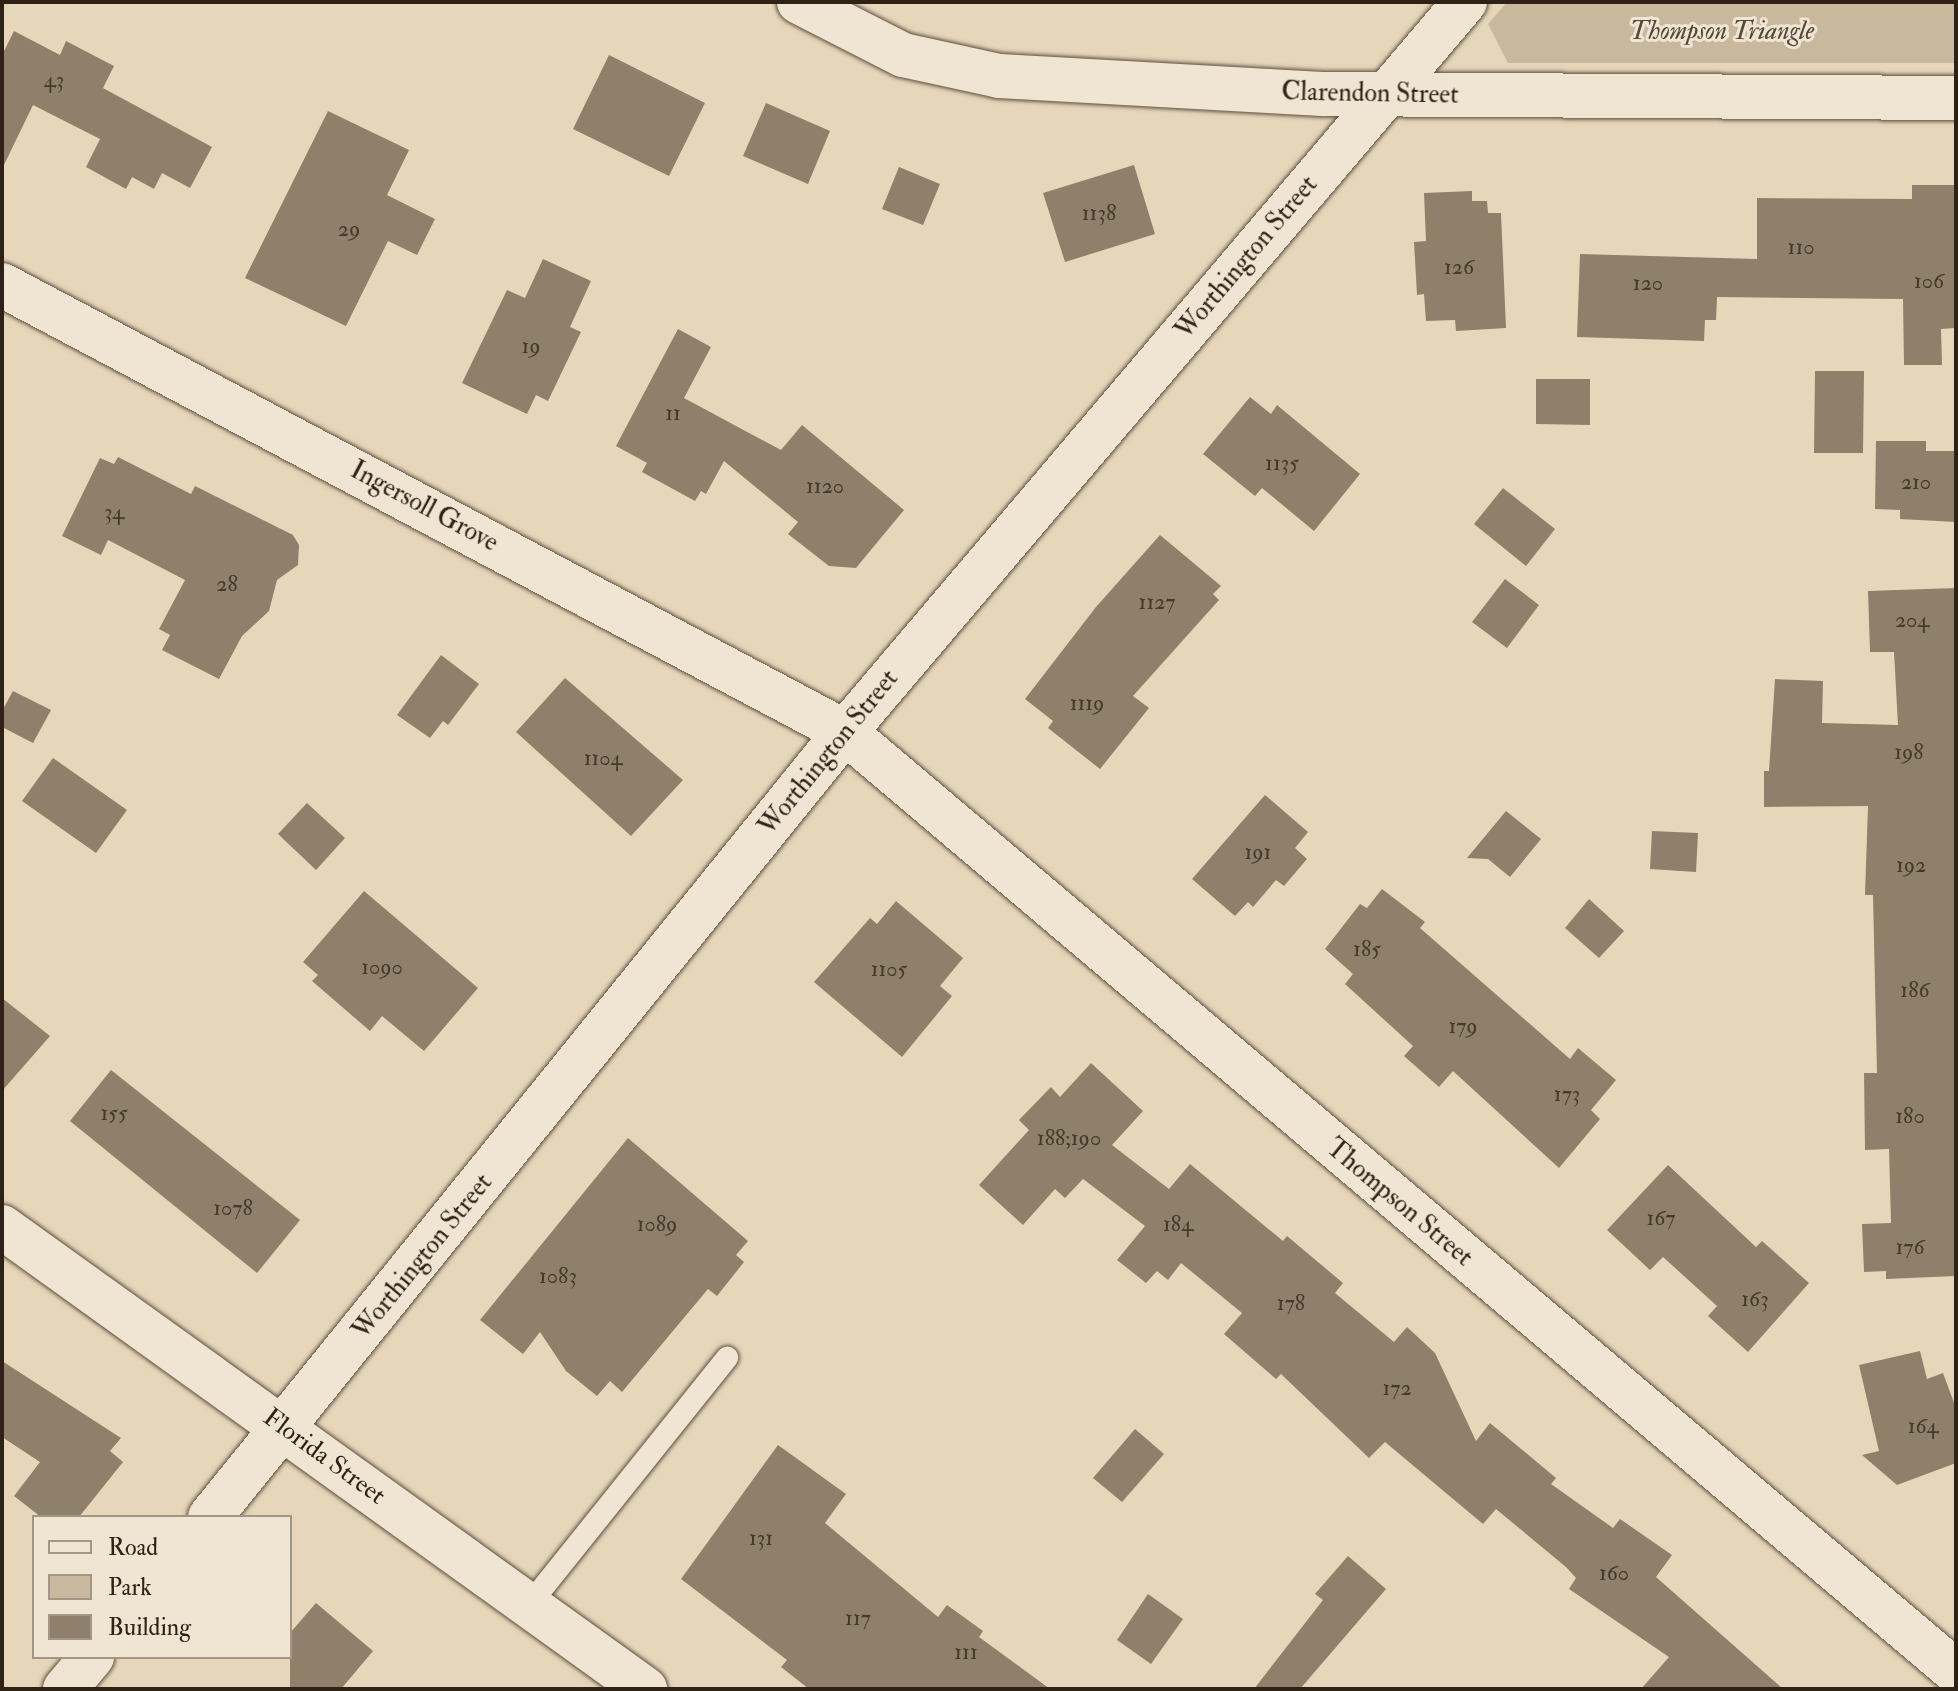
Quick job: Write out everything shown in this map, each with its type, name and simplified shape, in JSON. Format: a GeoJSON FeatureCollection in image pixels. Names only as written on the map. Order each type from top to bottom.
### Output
{"type":"FeatureCollection","features":[{"type":"Feature","properties":{"kind":"main road","name":"Clarendon Street"},"geometry":{"type":"LineString","coordinates":[[799,2],[903,55],[999,76],[1169,89],[1385,95],[1956,98]]}},
{"type":"Feature","properties":{"kind":"main road","name":"Worthington Street"},"geometry":{"type":"LineString","coordinates":[[212,1515],[845,732],[1465,2]]}},
{"type":"Feature","properties":{"kind":"main road","name":"Ingersoll Grove"},"geometry":{"type":"LineString","coordinates":[[2,285],[845,732]]}},
{"type":"Feature","properties":{"kind":"main road","name":"Thompson Street"},"geometry":{"type":"LineString","coordinates":[[845,732],[1956,1672]]}},
{"type":"Feature","properties":{"kind":"main road","name":"Florida Street"},"geometry":{"type":"LineString","coordinates":[[2,1227],[645,1689]]}},
{"type":"Feature","properties":{"kind":"main road"},"geometry":{"type":"LineString","coordinates":[[65,1689],[90,1659]]}},
{"type":"Feature","properties":{"kind":"lane"},"geometry":{"type":"LineString","coordinates":[[529,1605],[727,1358]]}},
{"type":"Feature","properties":{"kind":"green space","name":"Thompson Triangle"},"geometry":{"type":"Polygon","coordinates":[[[1507,2],[1956,2],[1956,63],[1508,63],[1488,24],[1507,2]]]}},
{"type":"Feature","properties":{"kind":"building"},"geometry":{"type":"Polygon","coordinates":[[[14,31],[60,55],[66,41],[114,66],[103,88],[212,147],[190,188],[162,173],[154,189],[132,177],[126,189],[86,167],[100,139],[33,105],[2,169],[2,55],[14,31]]]}},
{"type":"Feature","properties":{"kind":"building"},"geometry":{"type":"Polygon","coordinates":[[[609,55],[705,103],[669,176],[573,129],[609,55]]]}},
{"type":"Feature","properties":{"kind":"building"},"geometry":{"type":"Polygon","coordinates":[[[766,103],[830,131],[808,184],[743,156],[766,103]]]}},
{"type":"Feature","properties":{"kind":"building"},"geometry":{"type":"Polygon","coordinates":[[[328,111],[409,150],[387,195],[435,219],[417,255],[388,241],[346,326],[245,278],[328,111]]]}},
{"type":"Feature","properties":{"kind":"building"},"geometry":{"type":"Polygon","coordinates":[[[1134,165],[1155,234],[1065,262],[1043,193],[1134,165]]]}},
{"type":"Feature","properties":{"kind":"building"},"geometry":{"type":"Polygon","coordinates":[[[899,167],[940,184],[923,225],[882,209],[899,167]]]}},
{"type":"Feature","properties":{"kind":"building"},"geometry":{"type":"Polygon","coordinates":[[[1912,185],[1956,185],[1956,328],[1941,329],[1942,365],[1904,365],[1903,299],[1717,297],[1716,320],[1705,320],[1704,341],[1577,337],[1580,254],[1757,259],[1757,198],[1912,199],[1912,185]]]}},
{"type":"Feature","properties":{"kind":"building"},"geometry":{"type":"Polygon","coordinates":[[[1472,191],[1472,201],[1487,201],[1488,213],[1501,213],[1506,328],[1456,331],[1455,320],[1426,321],[1424,294],[1417,295],[1414,242],[1426,241],[1424,193],[1472,191]]]}},
{"type":"Feature","properties":{"kind":"building"},"geometry":{"type":"Polygon","coordinates":[[[543,259],[591,281],[570,327],[581,332],[548,401],[536,395],[527,414],[462,383],[507,290],[525,298],[543,259]]]}},
{"type":"Feature","properties":{"kind":"building"},"geometry":{"type":"Polygon","coordinates":[[[678,329],[711,347],[684,398],[781,450],[802,425],[904,510],[856,568],[829,566],[788,534],[798,522],[724,461],[706,494],[701,491],[695,501],[642,472],[647,463],[616,446],[678,329]]]}},
{"type":"Feature","properties":{"kind":"building"},"geometry":{"type":"Polygon","coordinates":[[[1815,371],[1864,371],[1863,453],[1814,453],[1815,371]]]}},
{"type":"Feature","properties":{"kind":"building"},"geometry":{"type":"Polygon","coordinates":[[[1536,379],[1590,379],[1590,425],[1536,424],[1536,379]]]}},
{"type":"Feature","properties":{"kind":"building"},"geometry":{"type":"Polygon","coordinates":[[[1250,397],[1271,414],[1277,405],[1360,474],[1314,531],[1262,488],[1255,496],[1203,454],[1250,397]]]}},
{"type":"Feature","properties":{"kind":"building"},"geometry":{"type":"Polygon","coordinates":[[[1876,441],[1926,441],[1926,451],[1956,451],[1956,522],[1900,519],[1900,510],[1875,509],[1876,441]]]}},
{"type":"Feature","properties":{"kind":"building"},"geometry":{"type":"Polygon","coordinates":[[[118,457],[191,494],[195,486],[293,535],[299,545],[298,565],[277,580],[269,611],[242,636],[219,679],[162,650],[170,635],[159,629],[185,580],[108,540],[101,555],[62,536],[100,458],[114,464],[118,457]]]}},
{"type":"Feature","properties":{"kind":"building"},"geometry":{"type":"Polygon","coordinates":[[[1503,488],[1555,529],[1526,566],[1474,524],[1503,488]]]}},
{"type":"Feature","properties":{"kind":"building"},"geometry":{"type":"Polygon","coordinates":[[[1160,535],[1221,586],[1213,594],[1219,600],[1133,696],[1149,708],[1100,769],[1048,728],[1053,721],[1025,699],[1096,607],[1160,535]]]}},
{"type":"Feature","properties":{"kind":"building"},"geometry":{"type":"Polygon","coordinates":[[[1505,579],[1539,605],[1507,648],[1472,622],[1505,579]]]}},
{"type":"Feature","properties":{"kind":"building"},"geometry":{"type":"Polygon","coordinates":[[[1956,588],[1956,1276],[1886,1279],[1886,1271],[1864,1272],[1862,1224],[1891,1223],[1889,1149],[1865,1150],[1864,1073],[1877,1073],[1873,895],[1865,895],[1868,806],[1764,807],[1764,771],[1769,771],[1775,679],[1823,681],[1822,723],[1898,725],[1894,652],[1870,652],[1868,591],[1956,588]]]}},
{"type":"Feature","properties":{"kind":"building"},"geometry":{"type":"Polygon","coordinates":[[[441,655],[479,684],[448,725],[443,721],[430,738],[397,715],[441,655]]]}},
{"type":"Feature","properties":{"kind":"building"},"geometry":{"type":"Polygon","coordinates":[[[565,678],[683,780],[631,836],[516,732],[565,678]]]}},
{"type":"Feature","properties":{"kind":"building"},"geometry":{"type":"Polygon","coordinates":[[[13,691],[51,710],[33,743],[2,727],[2,711],[13,691]]]}},
{"type":"Feature","properties":{"kind":"building"},"geometry":{"type":"Polygon","coordinates":[[[53,758],[127,810],[96,853],[22,801],[53,758]]]}},
{"type":"Feature","properties":{"kind":"building"},"geometry":{"type":"Polygon","coordinates":[[[1265,795],[1308,832],[1295,848],[1307,859],[1284,886],[1276,880],[1253,907],[1248,902],[1235,916],[1192,879],[1265,795]]]}},
{"type":"Feature","properties":{"kind":"building"},"geometry":{"type":"Polygon","coordinates":[[[307,803],[345,838],[316,870],[278,834],[307,803]]]}},
{"type":"Feature","properties":{"kind":"building"},"geometry":{"type":"Polygon","coordinates":[[[1506,811],[1541,839],[1510,877],[1488,859],[1467,858],[1506,811]]]}},
{"type":"Feature","properties":{"kind":"building"},"geometry":{"type":"Polygon","coordinates":[[[1652,831],[1698,833],[1696,872],[1650,869],[1652,831]]]}},
{"type":"Feature","properties":{"kind":"building"},"geometry":{"type":"Polygon","coordinates":[[[1382,889],[1425,922],[1420,928],[1570,1059],[1578,1048],[1616,1080],[1591,1110],[1600,1119],[1559,1168],[1453,1071],[1439,1087],[1404,1056],[1413,1046],[1345,984],[1353,974],[1325,949],[1360,904],[1367,908],[1382,889]]]}},
{"type":"Feature","properties":{"kind":"building"},"geometry":{"type":"Polygon","coordinates":[[[364,891],[478,988],[424,1051],[382,1016],[370,1031],[312,981],[318,975],[303,962],[364,891]]]}},
{"type":"Feature","properties":{"kind":"building"},"geometry":{"type":"Polygon","coordinates":[[[1589,899],[1624,931],[1599,958],[1565,928],[1589,899]]]}},
{"type":"Feature","properties":{"kind":"building"},"geometry":{"type":"Polygon","coordinates":[[[896,901],[963,958],[940,986],[952,996],[902,1057],[814,982],[870,918],[877,924],[896,901]]]}},
{"type":"Feature","properties":{"kind":"building"},"geometry":{"type":"Polygon","coordinates":[[[2,998],[50,1036],[2,1091],[2,998]]]}},
{"type":"Feature","properties":{"kind":"building"},"geometry":{"type":"Polygon","coordinates":[[[1091,1063],[1143,1111],[1112,1145],[1169,1189],[1190,1164],[1283,1241],[1287,1236],[1343,1283],[1335,1293],[1394,1342],[1407,1327],[1435,1353],[1476,1441],[1490,1423],[1556,1478],[1551,1484],[1613,1528],[1620,1519],[1672,1555],[1656,1577],[1783,1689],[1641,1689],[1669,1657],[1569,1589],[1576,1578],[1566,1567],[1496,1509],[1483,1524],[1385,1442],[1369,1458],[1281,1374],[1276,1379],[1224,1334],[1242,1313],[1181,1263],[1168,1280],[1157,1271],[1146,1283],[1117,1260],[1145,1226],[1083,1179],[1065,1198],[1055,1189],[1023,1225],[979,1185],[1029,1130],[1019,1120],[1051,1087],[1060,1097],[1091,1063]]]}},
{"type":"Feature","properties":{"kind":"building"},"geometry":{"type":"Polygon","coordinates":[[[111,1070],[300,1220],[257,1273],[70,1121],[111,1070]]]}},
{"type":"Feature","properties":{"kind":"building"},"geometry":{"type":"Polygon","coordinates":[[[628,1138],[748,1241],[736,1255],[744,1262],[717,1296],[708,1289],[622,1392],[610,1381],[597,1396],[566,1371],[540,1332],[523,1354],[480,1320],[628,1138]]]}},
{"type":"Feature","properties":{"kind":"building"},"geometry":{"type":"Polygon","coordinates":[[[1668,1165],[1756,1247],[1762,1241],[1809,1283],[1748,1352],[1708,1316],[1717,1306],[1663,1257],[1650,1270],[1607,1230],[1668,1165]]]}},
{"type":"Feature","properties":{"kind":"building"},"geometry":{"type":"Polygon","coordinates":[[[1920,1351],[1927,1379],[1943,1373],[1956,1408],[1956,1463],[1897,1485],[1862,1455],[1879,1451],[1859,1365],[1920,1351]]]}},
{"type":"Feature","properties":{"kind":"building"},"geometry":{"type":"Polygon","coordinates":[[[2,1361],[121,1438],[110,1451],[123,1462],[81,1515],[38,1515],[14,1496],[40,1462],[2,1437],[2,1361]]]}},
{"type":"Feature","properties":{"kind":"building"},"geometry":{"type":"Polygon","coordinates":[[[1135,1429],[1164,1454],[1122,1502],[1093,1478],[1135,1429]]]}},
{"type":"Feature","properties":{"kind":"building"},"geometry":{"type":"Polygon","coordinates":[[[778,1445],[846,1494],[825,1523],[938,1617],[947,1605],[983,1631],[979,1637],[1050,1689],[809,1689],[781,1667],[787,1660],[681,1579],[778,1445]]]}},
{"type":"Feature","properties":{"kind":"building"},"geometry":{"type":"Polygon","coordinates":[[[1348,1556],[1386,1589],[1300,1689],[1254,1689],[1323,1600],[1315,1594],[1348,1556]]]}},
{"type":"Feature","properties":{"kind":"building"},"geometry":{"type":"Polygon","coordinates":[[[1148,1594],[1183,1619],[1151,1664],[1117,1640],[1148,1594]]]}},
{"type":"Feature","properties":{"kind":"building"},"geometry":{"type":"Polygon","coordinates":[[[316,1603],[373,1651],[341,1689],[290,1689],[292,1631],[316,1603]]]}}]}
